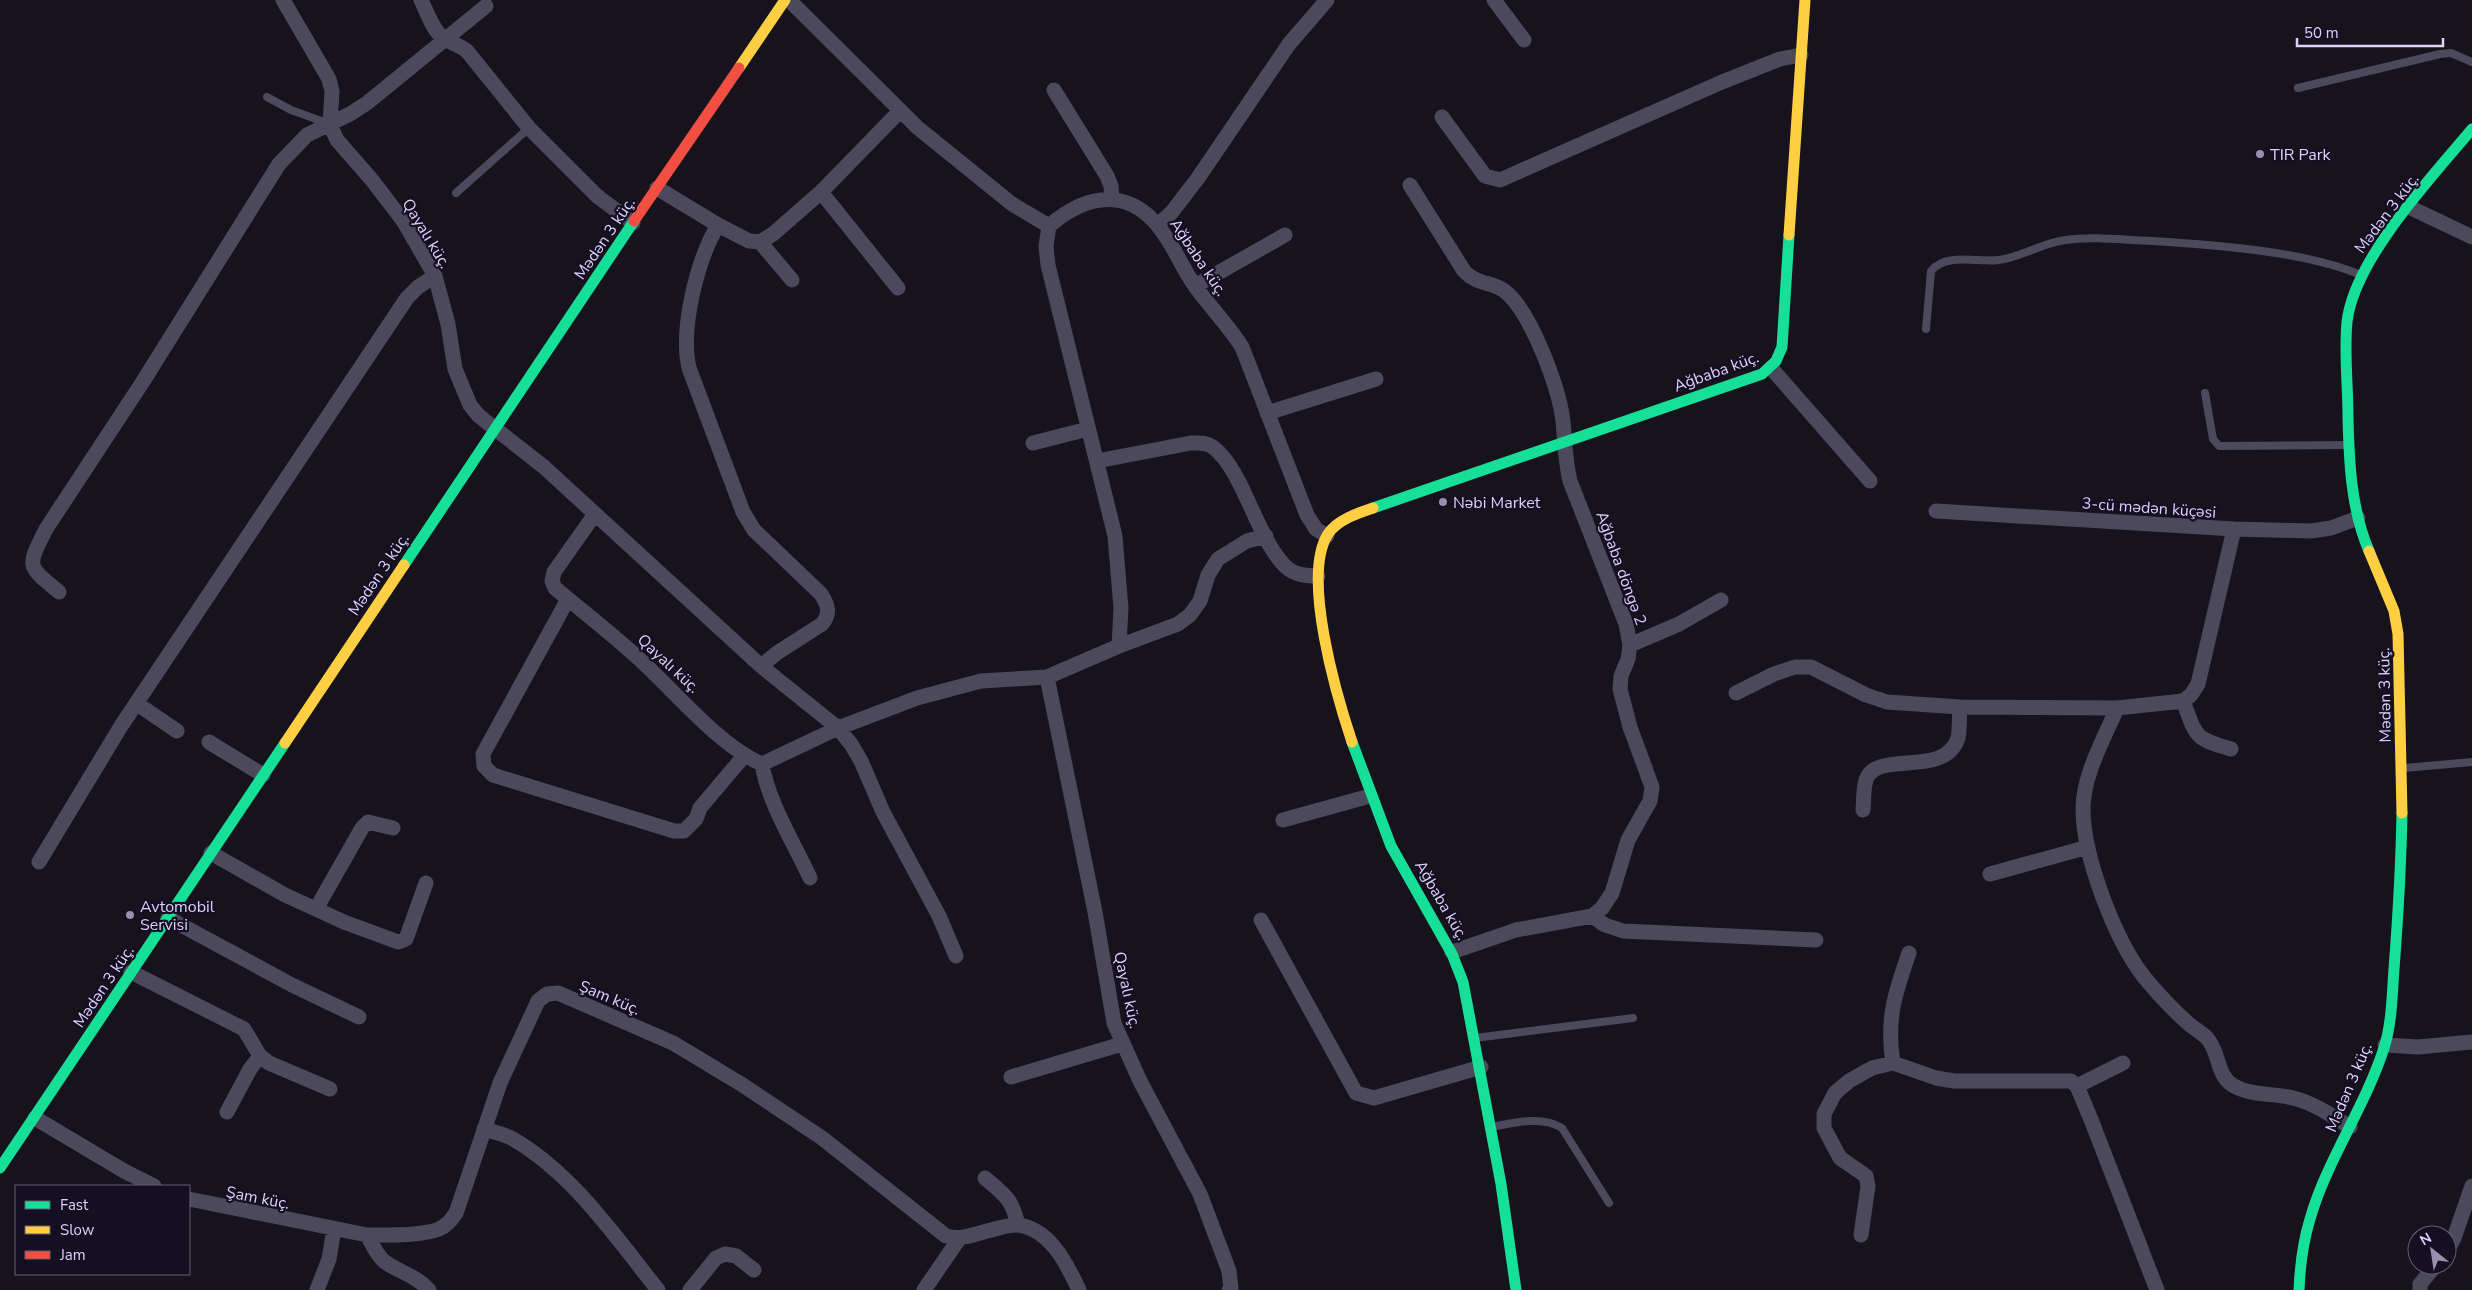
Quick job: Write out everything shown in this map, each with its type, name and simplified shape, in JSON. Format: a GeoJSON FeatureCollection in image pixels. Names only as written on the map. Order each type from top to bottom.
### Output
{"type":"FeatureCollection","features":[{"type":"Feature","properties":{"kind":"street"},"geometry":{"type":"LineString","coordinates":[[282,0],[329,79],[332,91],[330,125]]}},
{"type":"Feature","properties":{"kind":"street"},"geometry":{"type":"LineString","coordinates":[[421,0],[436,30],[445,39],[457,43],[467,51],[529,128],[597,196],[633,223]]}},
{"type":"Feature","properties":{"kind":"street"},"geometry":{"type":"LineString","coordinates":[[787,0],[899,112],[1012,204],[1049,226],[1046,246],[1048,265],[1115,536],[1121,608],[1119,646]]}},
{"type":"Feature","properties":{"kind":"street","name":"Mədən 3 küç."},"geometry":{"type":"LineString","coordinates":[[0,1168],[633,223],[787,0]]}},
{"type":"Feature","properties":{"kind":"street"},"geometry":{"type":"LineString","coordinates":[[1158,225],[1172,212],[1198,178],[1289,44],[1327,0]]}},
{"type":"Feature","properties":{"kind":"street"},"geometry":{"type":"LineString","coordinates":[[1494,0],[1524,40]]}},
{"type":"Feature","properties":{"kind":"street","name":"Ağbaba küç."},"geometry":{"type":"LineString","coordinates":[[1516,1290],[1481,1067],[1460,969],[1391,847],[1370,796],[1324,639],[1318,576],[1321,553],[1328,536],[1340,522],[1360,512],[1757,377],[1772,368],[1778,360],[1782,347],[1805,0]]}},
{"type":"Feature","properties":{"kind":"street"},"geometry":{"type":"LineString","coordinates":[[59,592],[34,572],[31,565],[46,529],[142,383],[279,164],[307,135],[330,125],[367,102],[486,6]]}},
{"type":"Feature","properties":{"kind":"street"},"geometry":{"type":"LineString","coordinates":[[1442,117],[1485,176],[1500,180],[1722,82],[1780,59],[1801,55]]}},
{"type":"Feature","properties":{"kind":"street"},"geometry":{"type":"LineString","coordinates":[[1054,90],[1107,176],[1111,186],[1112,199]]}},
{"type":"Feature","properties":{"kind":"street"},"geometry":{"type":"LineString","coordinates":[[657,188],[718,226],[749,241],[760,242],[773,234],[821,192],[899,112]]}},
{"type":"Feature","properties":{"kind":"street","name":"Qayalı küç."},"geometry":{"type":"LineString","coordinates":[[330,125],[345,150],[372,180],[404,222],[436,276],[448,324],[455,369],[462,389],[479,416],[544,467],[761,666],[838,728],[851,744],[861,761],[882,812],[931,900],[956,956]]}},
{"type":"Feature","properties":{"kind":"street","name":"Mədən 3 küç."},"geometry":{"type":"LineString","coordinates":[[2299,1290],[2300,1269],[2310,1219],[2350,1126],[2374,1078],[2385,1046],[2390,1012],[2401,885],[2402,768],[2397,627],[2390,598],[2367,547],[2352,495],[2348,445],[2346,321],[2352,298],[2373,254],[2472,129]]}},
{"type":"Feature","properties":{"kind":"street","name":"Ağbaba döngə 2"},"geometry":{"type":"LineString","coordinates":[[1410,185],[1464,271],[1472,280],[1506,291],[1518,304],[1538,344],[1558,391],[1563,422],[1563,443],[1570,481],[1626,624],[1630,645],[1628,659],[1621,676],[1620,689],[1630,727],[1652,787],[1650,801],[1628,840],[1612,893],[1602,908],[1592,916]]}},
{"type":"Feature","properties":{"kind":"street"},"geometry":{"type":"LineString","coordinates":[[821,192],[898,288]]}},
{"type":"Feature","properties":{"kind":"street","name":"Ağbaba küç."},"geometry":{"type":"LineString","coordinates":[[1049,226],[1068,210],[1088,201],[1112,199],[1128,203],[1158,225],[1195,286],[1227,324],[1242,347],[1306,515],[1316,529],[1328,536]]}},
{"type":"Feature","properties":{"kind":"street"},"geometry":{"type":"LineString","coordinates":[[2409,207],[2472,237]]}},
{"type":"Feature","properties":{"kind":"street"},"geometry":{"type":"LineString","coordinates":[[718,226],[708,242],[703,256],[688,319],[686,357],[689,368],[743,512],[754,530],[821,594],[828,605],[827,617],[822,624],[777,652],[761,666]]}},
{"type":"Feature","properties":{"kind":"street"},"geometry":{"type":"LineString","coordinates":[[1195,286],[1285,235]]}},
{"type":"Feature","properties":{"kind":"street"},"geometry":{"type":"LineString","coordinates":[[760,242],[792,280]]}},
{"type":"Feature","properties":{"kind":"street"},"geometry":{"type":"LineString","coordinates":[[39,862],[136,703],[407,298],[418,287],[436,276]]}},
{"type":"Feature","properties":{"kind":"street"},"geometry":{"type":"LineString","coordinates":[[1772,368],[1870,482]]}},
{"type":"Feature","properties":{"kind":"street"},"geometry":{"type":"LineString","coordinates":[[1267,413],[1376,379]]}},
{"type":"Feature","properties":{"kind":"street"},"geometry":{"type":"LineString","coordinates":[[1033,443],[1088,429]]}},
{"type":"Feature","properties":{"kind":"street"},"geometry":{"type":"LineString","coordinates":[[1097,461],[1203,442],[1213,447],[1228,462],[1266,536],[1285,566],[1300,575],[1318,576]]}},
{"type":"Feature","properties":{"kind":"street","name":"3-cü mədən küçəsi"},"geometry":{"type":"LineString","coordinates":[[1936,511],[2234,529],[2311,531],[2331,528],[2358,518]]}},
{"type":"Feature","properties":{"kind":"street","name":"Qayalı küç."},"geometry":{"type":"LineString","coordinates":[[595,514],[554,572],[552,581],[555,588],[637,656],[744,756],[762,764]]}},
{"type":"Feature","properties":{"kind":"street"},"geometry":{"type":"LineString","coordinates":[[1736,694],[1774,674],[1795,667],[1811,667],[1866,695],[1888,702],[1960,707],[2116,708],[2173,704],[2183,701],[2191,695],[2198,684],[2234,529]]}},
{"type":"Feature","properties":{"kind":"street"},"geometry":{"type":"LineString","coordinates":[[810,878],[764,778],[762,764],[838,728],[917,698],[981,681],[1046,677],[1119,646],[1178,624],[1190,615],[1200,601],[1208,575],[1218,559],[1239,545],[1266,536]]}},
{"type":"Feature","properties":{"kind":"street"},"geometry":{"type":"LineString","coordinates":[[568,599],[483,754],[484,766],[493,775],[674,831],[684,831],[696,819],[705,802],[744,756]]}},
{"type":"Feature","properties":{"kind":"street"},"geometry":{"type":"LineString","coordinates":[[1630,645],[1679,624],[1721,600]]}},
{"type":"Feature","properties":{"kind":"street","name":"Qayalı küç."},"geometry":{"type":"LineString","coordinates":[[1046,677],[1095,912],[1114,1022],[1122,1044],[1200,1194],[1230,1271],[1231,1288],[1229,1290]]}},
{"type":"Feature","properties":{"kind":"street"},"geometry":{"type":"LineString","coordinates":[[2183,701],[2195,732],[2204,741],[2231,749]]}},
{"type":"Feature","properties":{"kind":"street"},"geometry":{"type":"LineString","coordinates":[[136,703],[177,731]]}},
{"type":"Feature","properties":{"kind":"street"},"geometry":{"type":"LineString","coordinates":[[1863,810],[1866,779],[1872,771],[1883,766],[1941,759],[1950,751],[1958,738],[1960,707]]}},
{"type":"Feature","properties":{"kind":"street"},"geometry":{"type":"LineString","coordinates":[[2116,708],[2092,769],[2083,808],[2088,846],[2108,910],[2126,952],[2145,978],[2168,1003],[2212,1044],[2226,1080],[2235,1087],[2259,1093],[2292,1097],[2314,1105],[2350,1126]]}},
{"type":"Feature","properties":{"kind":"street"},"geometry":{"type":"LineString","coordinates":[[209,742],[263,775]]}},
{"type":"Feature","properties":{"kind":"street"},"geometry":{"type":"LineString","coordinates":[[1284,820],[1370,796]]}},
{"type":"Feature","properties":{"kind":"street"},"geometry":{"type":"LineString","coordinates":[[316,909],[362,828],[368,822],[393,828]]}},
{"type":"Feature","properties":{"kind":"street"},"geometry":{"type":"LineString","coordinates":[[1990,874],[2088,846]]}},
{"type":"Feature","properties":{"kind":"street"},"geometry":{"type":"LineString","coordinates":[[211,853],[285,895],[398,942],[406,939],[410,932],[426,883]]}},
{"type":"Feature","properties":{"kind":"street"},"geometry":{"type":"LineString","coordinates":[[1452,952],[1516,930],[1592,916],[1605,925],[1623,932],[1816,940]]}},
{"type":"Feature","properties":{"kind":"street"},"geometry":{"type":"LineString","coordinates":[[168,918],[292,985],[359,1017]]}},
{"type":"Feature","properties":{"kind":"street"},"geometry":{"type":"LineString","coordinates":[[1261,920],[1356,1092],[1374,1098],[1481,1067]]}},
{"type":"Feature","properties":{"kind":"street"},"geometry":{"type":"LineString","coordinates":[[1893,1063],[1890,1045],[1893,1000],[1909,953]]}},
{"type":"Feature","properties":{"kind":"street"},"geometry":{"type":"LineString","coordinates":[[131,972],[244,1029],[260,1056],[269,1063],[330,1089]]}},
{"type":"Feature","properties":{"kind":"street","name":"Şam küç."},"geometry":{"type":"LineString","coordinates":[[190,1199],[367,1235],[389,1236],[439,1229],[450,1222],[456,1213],[500,1083],[538,1000],[547,994],[558,993],[673,1043],[741,1084],[822,1138],[946,1236],[959,1239]]}},
{"type":"Feature","properties":{"kind":"street"},"geometry":{"type":"LineString","coordinates":[[2385,1046],[2418,1047],[2472,1042]]}},
{"type":"Feature","properties":{"kind":"street"},"geometry":{"type":"LineString","coordinates":[[1011,1077],[1122,1044]]}},
{"type":"Feature","properties":{"kind":"street"},"geometry":{"type":"LineString","coordinates":[[227,1112],[250,1069],[260,1056]]}},
{"type":"Feature","properties":{"kind":"street"},"geometry":{"type":"LineString","coordinates":[[1862,1235],[1868,1186],[1866,1176],[1840,1158],[1831,1145],[1824,1128],[1824,1114],[1835,1093],[1849,1081],[1872,1068],[1893,1063],[1936,1078],[1954,1081],[2071,1081],[2077,1086],[2157,1290]]}},
{"type":"Feature","properties":{"kind":"street"},"geometry":{"type":"LineString","coordinates":[[2077,1086],[2123,1063]]}},
{"type":"Feature","properties":{"kind":"street"},"geometry":{"type":"LineString","coordinates":[[34,1118],[124,1172],[152,1185]]}},
{"type":"Feature","properties":{"kind":"street"},"geometry":{"type":"LineString","coordinates":[[484,1129],[511,1138],[540,1156],[590,1206],[658,1290]]}},
{"type":"Feature","properties":{"kind":"street"},"geometry":{"type":"LineString","coordinates":[[985,1178],[1014,1207],[1018,1225]]}},
{"type":"Feature","properties":{"kind":"street"},"geometry":{"type":"LineString","coordinates":[[2457,1229],[2472,1186]]}},
{"type":"Feature","properties":{"kind":"street"},"geometry":{"type":"LineString","coordinates":[[924,1290],[959,1239],[1018,1225],[1039,1232],[1054,1247],[1079,1290]]}},
{"type":"Feature","properties":{"kind":"street"},"geometry":{"type":"LineString","coordinates":[[317,1290],[328,1259],[334,1229]]}},
{"type":"Feature","properties":{"kind":"street"},"geometry":{"type":"LineString","coordinates":[[367,1235],[377,1253],[385,1262],[407,1272],[429,1290]]}},
{"type":"Feature","properties":{"kind":"street"},"geometry":{"type":"LineString","coordinates":[[690,1290],[716,1258],[725,1254],[736,1256],[754,1270]]}},
{"type":"Feature","properties":{"kind":"street"},"geometry":{"type":"LineString","coordinates":[[2420,1290],[2420,1284],[2428,1275]]}},
{"type":"Feature","properties":{"kind":"lane"},"geometry":{"type":"LineString","coordinates":[[2298,88],[2440,54],[2451,53],[2472,62]]}},
{"type":"Feature","properties":{"kind":"lane"},"geometry":{"type":"LineString","coordinates":[[267,97],[291,110],[330,125]]}},
{"type":"Feature","properties":{"kind":"lane"},"geometry":{"type":"LineString","coordinates":[[456,193],[529,128]]}},
{"type":"Feature","properties":{"kind":"lane"},"geometry":{"type":"LineString","coordinates":[[1926,329],[1931,271],[1936,265],[1944,261],[1999,260],[2062,240],[2088,238],[2188,243],[2327,263],[2362,275]]}},
{"type":"Feature","properties":{"kind":"lane"},"geometry":{"type":"LineString","coordinates":[[2205,393],[2213,439],[2219,446],[2348,445]]}},
{"type":"Feature","properties":{"kind":"lane"},"geometry":{"type":"LineString","coordinates":[[2402,768],[2472,762]]}},
{"type":"Feature","properties":{"kind":"lane"},"geometry":{"type":"LineString","coordinates":[[1475,1038],[1633,1018]]}},
{"type":"Feature","properties":{"kind":"lane"},"geometry":{"type":"LineString","coordinates":[[1491,1127],[1544,1120],[1562,1128],[1609,1203]]}},
{"type":"Feature","properties":{"kind":"traffic: fast"},"geometry":{"type":"LineString","coordinates":[[2369,551],[2358,519],[2352,485],[2349,451],[2347,322],[2353,298],[2364,272],[2379,246],[2397,220],[2472,129]]}},
{"type":"Feature","properties":{"kind":"traffic: fast"},"geometry":{"type":"LineString","coordinates":[[404,565],[634,221]]}},
{"type":"Feature","properties":{"kind":"traffic: fast"},"geometry":{"type":"LineString","coordinates":[[1373,508],[1762,374],[1776,361],[1782,347],[1789,235]]}},
{"type":"Feature","properties":{"kind":"traffic: fast"},"geometry":{"type":"LineString","coordinates":[[1352,742],[1391,846],[1452,954],[1463,982],[1501,1184],[1516,1290]]}},
{"type":"Feature","properties":{"kind":"traffic: fast"},"geometry":{"type":"LineString","coordinates":[[0,1168],[285,743]]}},
{"type":"Feature","properties":{"kind":"traffic: fast"},"geometry":{"type":"LineString","coordinates":[[2299,1290],[2304,1245],[2317,1197],[2367,1091],[2384,1048],[2389,1029],[2397,930],[2402,813]]}},
{"type":"Feature","properties":{"kind":"traffic: slow"},"geometry":{"type":"LineString","coordinates":[[739,68],[785,0]]}},
{"type":"Feature","properties":{"kind":"traffic: slow"},"geometry":{"type":"LineString","coordinates":[[1789,235],[1805,0]]}},
{"type":"Feature","properties":{"kind":"traffic: slow"},"geometry":{"type":"LineString","coordinates":[[1352,742],[1338,696],[1324,637],[1318,578],[1321,553],[1328,534],[1342,521],[1373,508]]}},
{"type":"Feature","properties":{"kind":"traffic: slow"},"geometry":{"type":"LineString","coordinates":[[2369,551],[2394,611],[2398,634],[2402,813]]}},
{"type":"Feature","properties":{"kind":"traffic: slow"},"geometry":{"type":"LineString","coordinates":[[285,743],[404,565]]}},
{"type":"Feature","properties":{"kind":"traffic: jam"},"geometry":{"type":"LineString","coordinates":[[634,221],[739,68]]}},
{"type":"Feature","properties":{"kind":"place","name":"TIR Park"},"geometry":{"type":"Point","coordinates":[2260,154]}},
{"type":"Feature","properties":{"kind":"place","name":"Nəbi Market"},"geometry":{"type":"Point","coordinates":[1443,502]}},
{"type":"Feature","properties":{"kind":"place","name":"Avtomobil Servisi"},"geometry":{"type":"Point","coordinates":[130,915]}}]}
